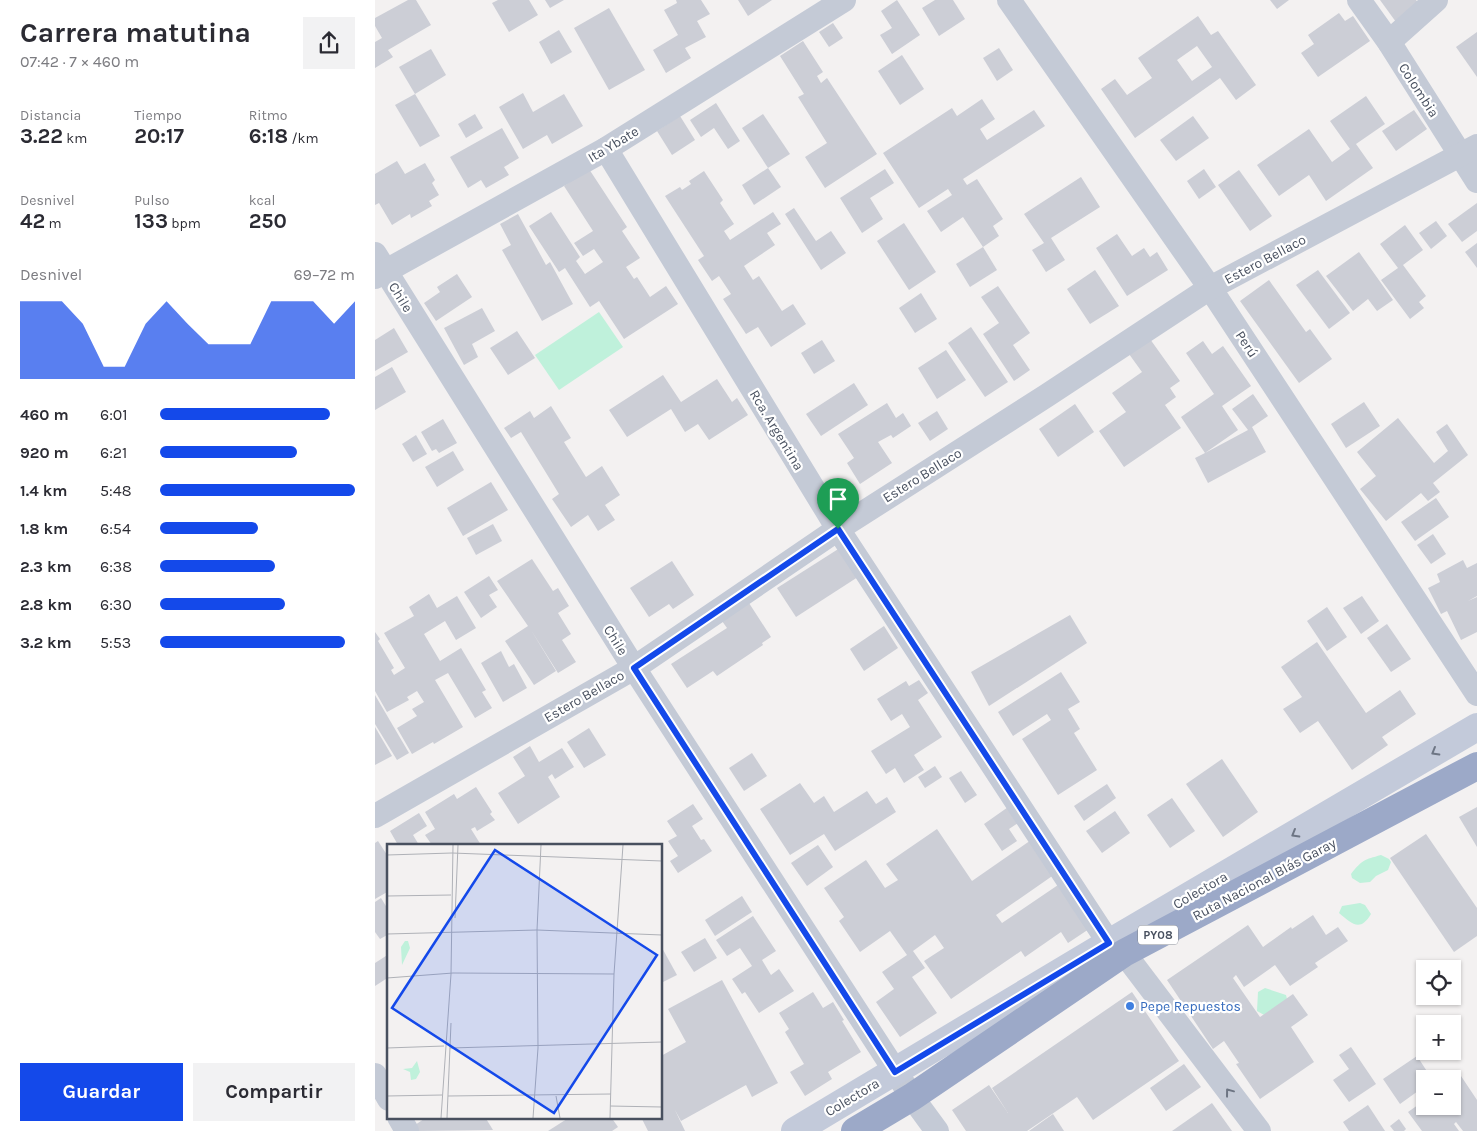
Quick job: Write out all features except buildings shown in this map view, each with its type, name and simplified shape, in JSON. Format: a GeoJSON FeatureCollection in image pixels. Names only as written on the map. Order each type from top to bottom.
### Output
{"type":"FeatureCollection","features":[{"type":"Feature","properties":{"kind":"highway","name":"Ruta Nacional Blás Garay"},"geometry":{"type":"LineString","coordinates":[[855,1131],[912,1097],[1117,948],[1477,766]]}},
{"type":"Feature","properties":{"kind":"main road","name":"Colectora"},"geometry":{"type":"LineString","coordinates":[[795,1131],[895,1072],[1117,948],[1477,727]]}},
{"type":"Feature","properties":{"kind":"street","name":"Ita Ybate"},"geometry":{"type":"LineString","coordinates":[[378,268],[605,149],[844,0]]}},
{"type":"Feature","properties":{"kind":"street","name":"Perú"},"geometry":{"type":"LineString","coordinates":[[1009,0],[1210,288],[1477,694]]}},
{"type":"Feature","properties":{"kind":"street","name":"Colombia"},"geometry":{"type":"LineString","coordinates":[[1359,0],[1469,151],[1477,181]]}},
{"type":"Feature","properties":{"kind":"street"},"geometry":{"type":"LineString","coordinates":[[1389,42],[1436,0]]}},
{"type":"Feature","properties":{"kind":"street","name":"Rca. Argentina"},"geometry":{"type":"LineString","coordinates":[[605,149],[838,529],[1117,948],[1259,1131]]}},
{"type":"Feature","properties":{"kind":"street","name":"Estero Bellaco"},"geometry":{"type":"LineString","coordinates":[[375,816],[634,668],[838,529],[1210,288],[1469,151]]}},
{"type":"Feature","properties":{"kind":"street","name":"Chile"},"geometry":{"type":"LineString","coordinates":[[378,268],[895,1072],[937,1131]]}},
{"type":"Feature","properties":{"kind":"street"},"geometry":{"type":"LineString","coordinates":[[375,1075],[387,1096]]}},
{"type":"Feature","properties":{"kind":"street"},"geometry":{"type":"LineString","coordinates":[[400,1118],[407,1131]]}},
{"type":"Feature","properties":{"kind":"green space"},"geometry":{"type":"Polygon","coordinates":[[[599,312],[623,347],[559,390],[535,355],[599,312]]]}},
{"type":"Feature","properties":{"kind":"green space"},"geometry":{"type":"Polygon","coordinates":[[[1381,855],[1391,862],[1388,870],[1376,876],[1370,882],[1360,883],[1352,878],[1351,874],[1361,863],[1381,855]]]}},
{"type":"Feature","properties":{"kind":"green space"},"geometry":{"type":"Polygon","coordinates":[[[1360,903],[1365,905],[1371,914],[1367,920],[1359,925],[1351,923],[1339,913],[1342,906],[1360,903]]]}},
{"type":"Feature","properties":{"kind":"green space"},"geometry":{"type":"Polygon","coordinates":[[[1265,988],[1286,995],[1287,999],[1266,1016],[1257,1011],[1258,992],[1265,988]]]}},
{"type":"Feature","properties":{"kind":"place","name":"Pepe Repuestos"},"geometry":{"type":"Point","coordinates":[1130,1006]}},
{"type":"Feature","properties":{"kind":"route"},"geometry":{"type":"LineString","coordinates":[[838,529],[1109,943],[895,1072],[634,668],[838,529]]}}]}
